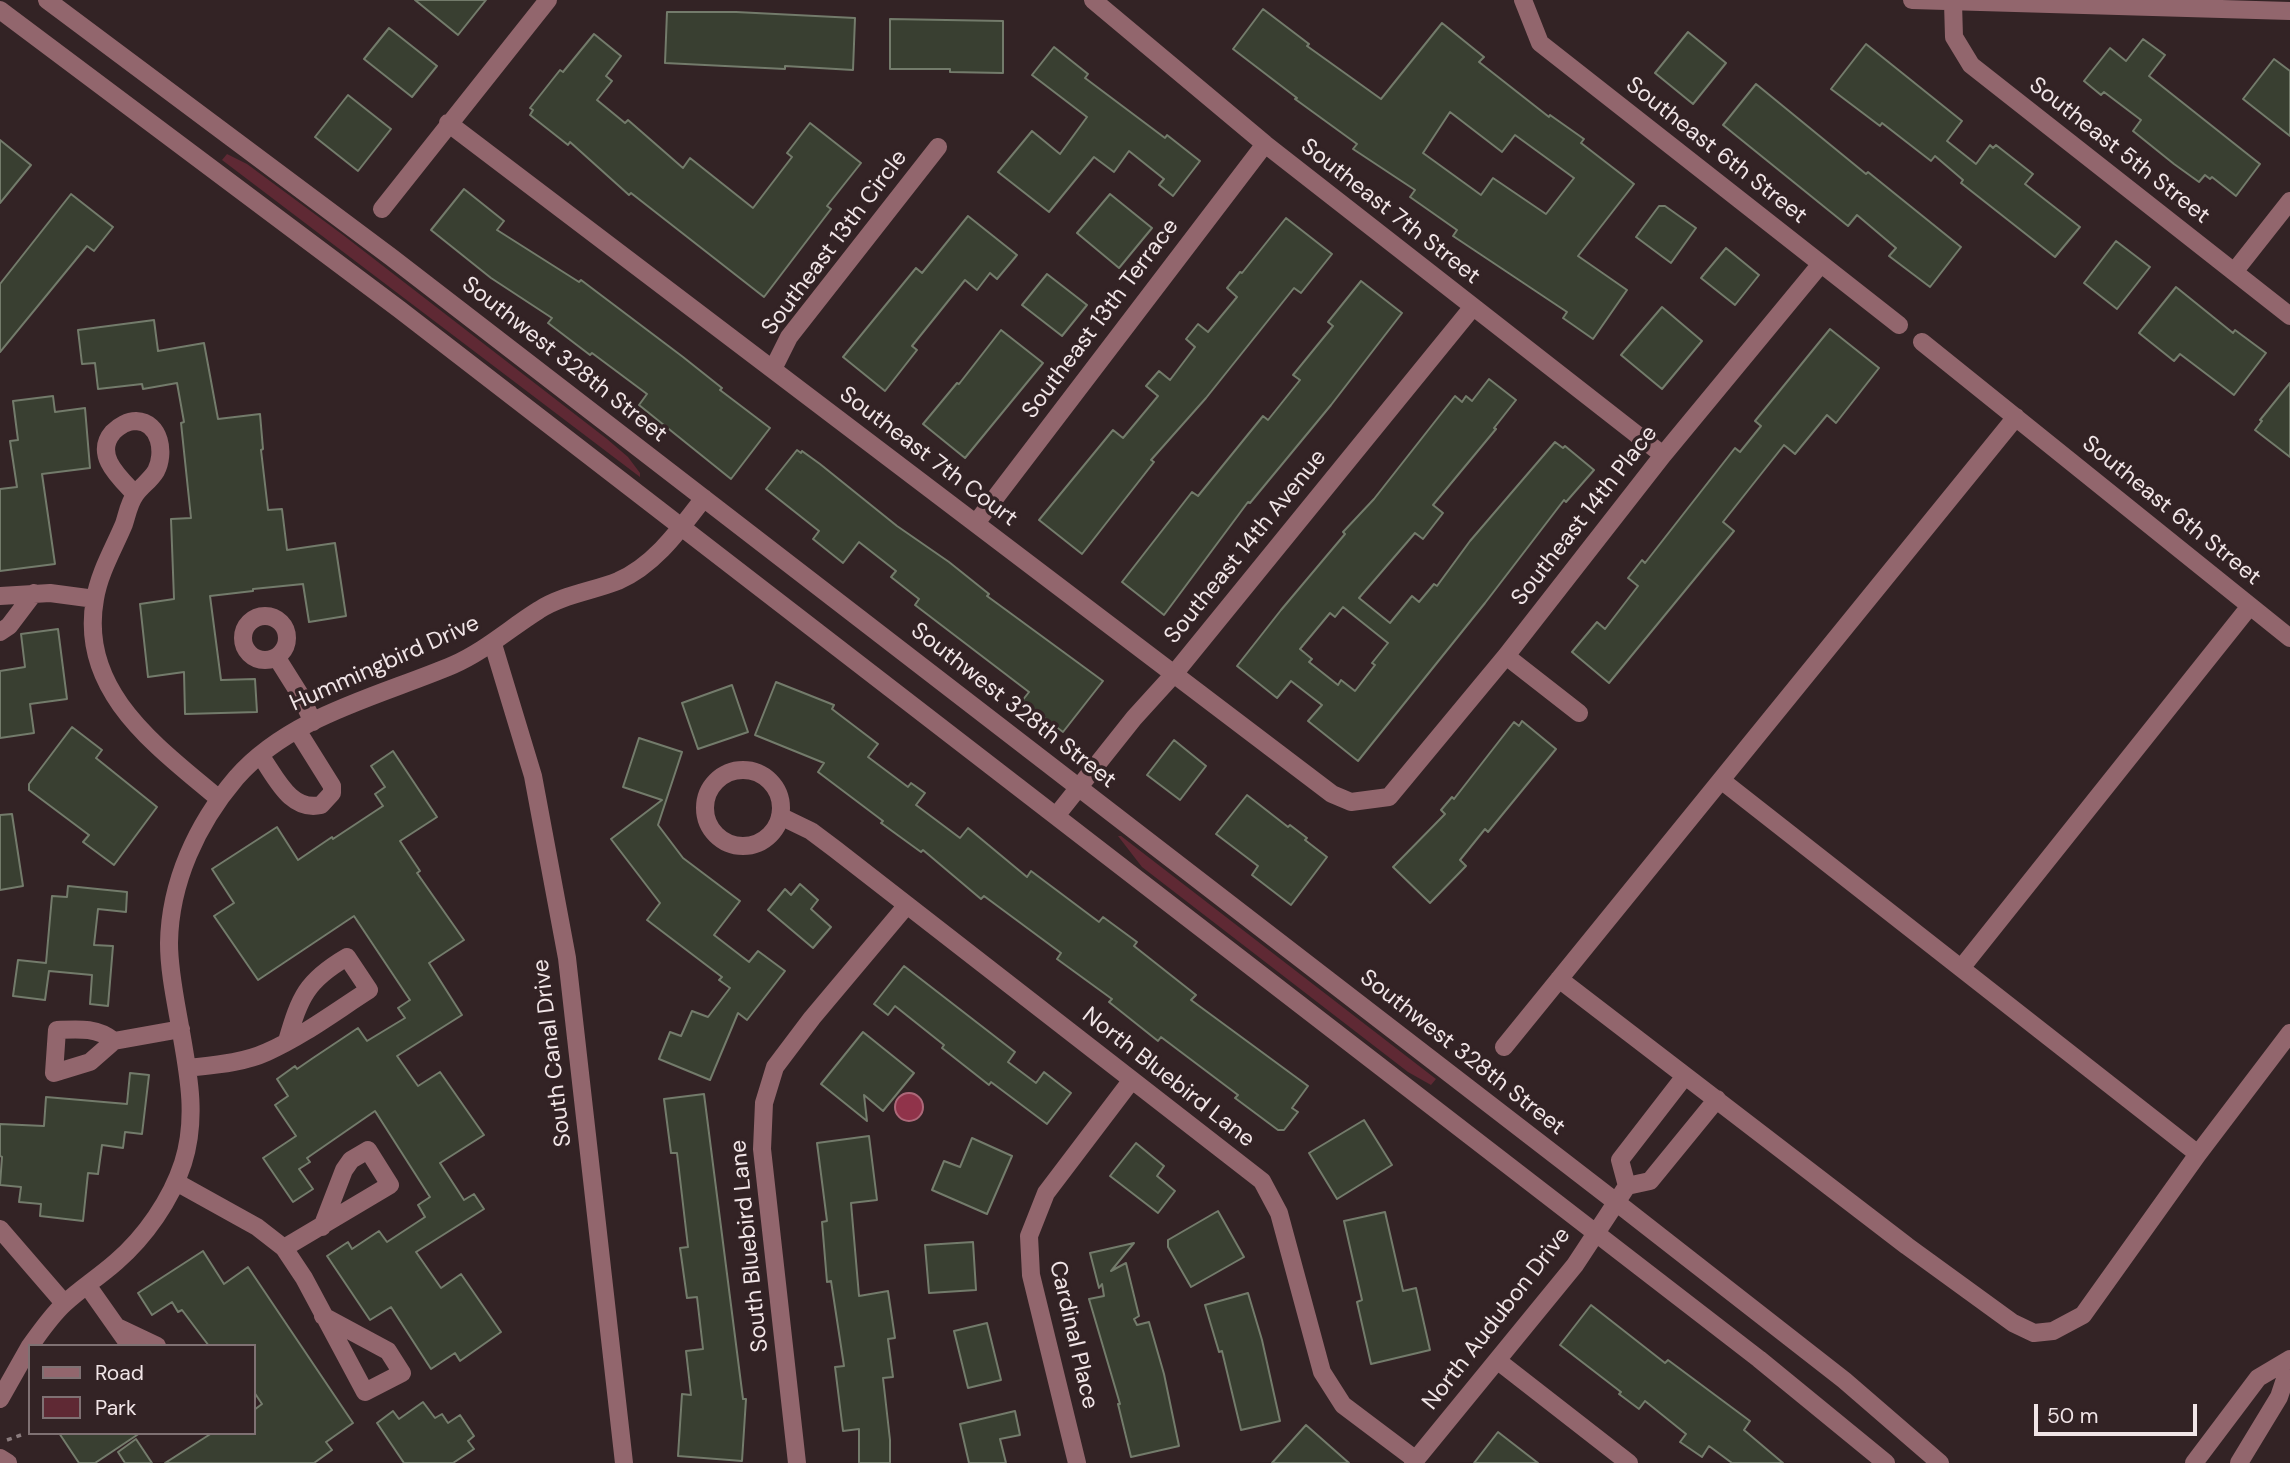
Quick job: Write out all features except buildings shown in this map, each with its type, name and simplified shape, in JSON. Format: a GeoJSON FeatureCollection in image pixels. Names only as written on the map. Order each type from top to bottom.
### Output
{"type":"FeatureCollection","features":[{"type":"Feature","properties":{"kind":"street","name":"Southwest 328th Street"},"geometry":{"type":"LineString","coordinates":[[47,0],[391,257],[1616,1202],[1844,1380],[1940,1463]]}},
{"type":"Feature","properties":{"kind":"street"},"geometry":{"type":"LineString","coordinates":[[382,209],[548,0]]}},
{"type":"Feature","properties":{"kind":"street","name":"Southeast 7th Street"},"geometry":{"type":"LineString","coordinates":[[1093,0],[1265,144],[1663,455]]}},
{"type":"Feature","properties":{"kind":"street","name":"Southeast 6th Street"},"geometry":{"type":"LineString","coordinates":[[1522,0],[1540,43],[1899,325]]}},
{"type":"Feature","properties":{"kind":"street"},"geometry":{"type":"LineString","coordinates":[[1912,0],[2290,11]]}},
{"type":"Feature","properties":{"kind":"street","name":"Southeast 5th Street"},"geometry":{"type":"LineString","coordinates":[[1953,3],[1954,37],[1971,65],[2290,316]]}},
{"type":"Feature","properties":{"kind":"street"},"geometry":{"type":"LineString","coordinates":[[0,10],[367,285],[682,527],[1815,1403],[1886,1463]]}},
{"type":"Feature","properties":{"kind":"street","name":"Southeast 7th Court"},"geometry":{"type":"LineString","coordinates":[[448,123],[1332,794],[1352,802],[1389,797]]}},
{"type":"Feature","properties":{"kind":"street","name":"Southeast 13th Terrace"},"geometry":{"type":"LineString","coordinates":[[976,523],[1265,144]]}},
{"type":"Feature","properties":{"kind":"street","name":"Southeast 13th Circle"},"geometry":{"type":"LineString","coordinates":[[773,369],[789,337],[938,147]]}},
{"type":"Feature","properties":{"kind":"street"},"geometry":{"type":"LineString","coordinates":[[2234,272],[2290,201]]}},
{"type":"Feature","properties":{"kind":"street","name":"Southeast 14th Place"},"geometry":{"type":"LineString","coordinates":[[1389,797],[1506,656],[1663,455],[1820,265]]}},
{"type":"Feature","properties":{"kind":"street","name":"Southeast 14th Avenue"},"geometry":{"type":"LineString","coordinates":[[1056,816],[1472,308]]}},
{"type":"Feature","properties":{"kind":"street","name":"Southeast 6th Street"},"geometry":{"type":"LineString","coordinates":[[1922,342],[2290,638]]}},
{"type":"Feature","properties":{"kind":"street"},"geometry":{"type":"LineString","coordinates":[[1504,1047],[2016,417]]}},
{"type":"Feature","properties":{"kind":"street"},"geometry":{"type":"LineString","coordinates":[[135,494],[94,599],[93,632],[97,654],[115,697],[136,727],[219,799]]}},
{"type":"Feature","properties":{"kind":"street","name":"Hummingbird Drive"},"geometry":{"type":"LineString","coordinates":[[32,1344],[64,1303],[117,1261],[146,1229],[176,1182],[190,1126],[188,1068],[170,953],[172,916],[183,867],[204,821],[237,776],[260,755],[297,730],[456,664],[493,644],[542,608],[619,581],[633,573],[659,552],[704,498]]}},
{"type":"Feature","properties":{"kind":"street"},"geometry":{"type":"LineString","coordinates":[[0,596],[34,593],[94,599]]}},
{"type":"Feature","properties":{"kind":"street"},"geometry":{"type":"LineString","coordinates":[[0,632],[9,626],[34,593]]}},
{"type":"Feature","properties":{"kind":"street"},"geometry":{"type":"LineString","coordinates":[[1962,967],[2250,606]]}},
{"type":"Feature","properties":{"kind":"street","name":"South Canal Drive"},"geometry":{"type":"LineString","coordinates":[[493,644],[533,776],[567,958],[624,1463]]}},
{"type":"Feature","properties":{"kind":"street"},"geometry":{"type":"LineString","coordinates":[[1506,656],[1579,713]]}},
{"type":"Feature","properties":{"kind":"street"},"geometry":{"type":"LineString","coordinates":[[277,657],[313,722]]}},
{"type":"Feature","properties":{"kind":"street"},"geometry":{"type":"LineString","coordinates":[[260,755],[293,800],[302,806],[321,804],[332,793],[332,786],[297,730]]}},
{"type":"Feature","properties":{"kind":"street"},"geometry":{"type":"LineString","coordinates":[[751,771],[766,778],[777,792],[780,816],[773,831],[765,839],[755,844],[732,844],[713,832],[705,810],[706,799],[710,789],[727,774],[751,771]]}},
{"type":"Feature","properties":{"kind":"street"},"geometry":{"type":"LineString","coordinates":[[1721,780],[2198,1154]]}},
{"type":"Feature","properties":{"kind":"street","name":"North Bluebird Lane"},"geometry":{"type":"LineString","coordinates":[[780,816],[811,831],[1262,1181],[1279,1213],[1322,1372],[1343,1405],[1415,1461]]}},
{"type":"Feature","properties":{"kind":"street","name":"South Bluebird Lane"},"geometry":{"type":"LineString","coordinates":[[797,1463],[762,1149],[764,1103],[775,1067],[812,1018],[907,905]]}},
{"type":"Feature","properties":{"kind":"street"},"geometry":{"type":"LineString","coordinates":[[188,1068],[241,1060],[265,1053],[287,1041],[369,990],[347,957],[323,971],[312,984],[295,1012],[287,1041]]}},
{"type":"Feature","properties":{"kind":"street"},"geometry":{"type":"LineString","coordinates":[[1559,979],[1907,1246],[2013,1323],[2034,1334],[2053,1331],[2082,1315],[2198,1154],[2290,1033]]}},
{"type":"Feature","properties":{"kind":"street"},"geometry":{"type":"LineString","coordinates":[[114,1041],[181,1029]]}},
{"type":"Feature","properties":{"kind":"street"},"geometry":{"type":"LineString","coordinates":[[1685,1076],[1620,1160],[1627,1186],[1650,1181],[1717,1100]]}},
{"type":"Feature","properties":{"kind":"street","name":"Cardinal Place"},"geometry":{"type":"LineString","coordinates":[[1077,1463],[1031,1275],[1029,1236],[1046,1193],[1130,1081]]}},
{"type":"Feature","properties":{"kind":"street"},"geometry":{"type":"LineString","coordinates":[[176,1182],[257,1227],[284,1248],[365,1392],[402,1373],[388,1351],[323,1315]]}},
{"type":"Feature","properties":{"kind":"street","name":"North Audubon Drive"},"geometry":{"type":"LineString","coordinates":[[1415,1461],[1575,1265],[1627,1186]]}},
{"type":"Feature","properties":{"kind":"street"},"geometry":{"type":"LineString","coordinates":[[284,1248],[322,1227]]}},
{"type":"Feature","properties":{"kind":"street"},"geometry":{"type":"LineString","coordinates":[[0,1228],[7,1243],[64,1303]]}},
{"type":"Feature","properties":{"kind":"street"},"geometry":{"type":"LineString","coordinates":[[87,1285],[129,1344]]}},
{"type":"Feature","properties":{"kind":"street"},"geometry":{"type":"LineString","coordinates":[[119,1328],[153,1344]]}},
{"type":"Feature","properties":{"kind":"street","name":"Hummingbird Drive"},"geometry":{"type":"LineString","coordinates":[[0,1399],[28,1350]]}},
{"type":"Feature","properties":{"kind":"street"},"geometry":{"type":"LineString","coordinates":[[2194,1463],[2258,1378],[2290,1359]]}},
{"type":"Feature","properties":{"kind":"street"},"geometry":{"type":"LineString","coordinates":[[1497,1361],[1629,1463]]}},
{"type":"Feature","properties":{"kind":"street"},"geometry":{"type":"LineString","coordinates":[[2239,1463],[2279,1397],[2290,1364]]}},
{"type":"Feature","properties":{"kind":"street"},"geometry":{"type":"LineString","coordinates":[[0,1458],[8,1463]]}},
{"type":"Feature","properties":{"kind":"path"},"geometry":{"type":"LineString","coordinates":[[7,1440],[21,1435]]}},
{"type":"Feature","properties":{"kind":"green space"},"geometry":{"type":"Polygon","coordinates":[[[227,154],[247,164],[343,235],[607,439],[628,457],[640,477],[222,160],[227,154]]]}},
{"type":"Feature","properties":{"kind":"green space"},"geometry":{"type":"Polygon","coordinates":[[[1118,836],[1436,1079],[1431,1085],[1408,1072],[1142,867],[1118,836]]]}},
{"type":"Feature","properties":{"kind":"shaded area"},"geometry":{"type":"Polygon","coordinates":[[[909,1093],[919,1097],[923,1107],[919,1117],[909,1121],[899,1117],[895,1107],[899,1097],[909,1093]]]}}]}
